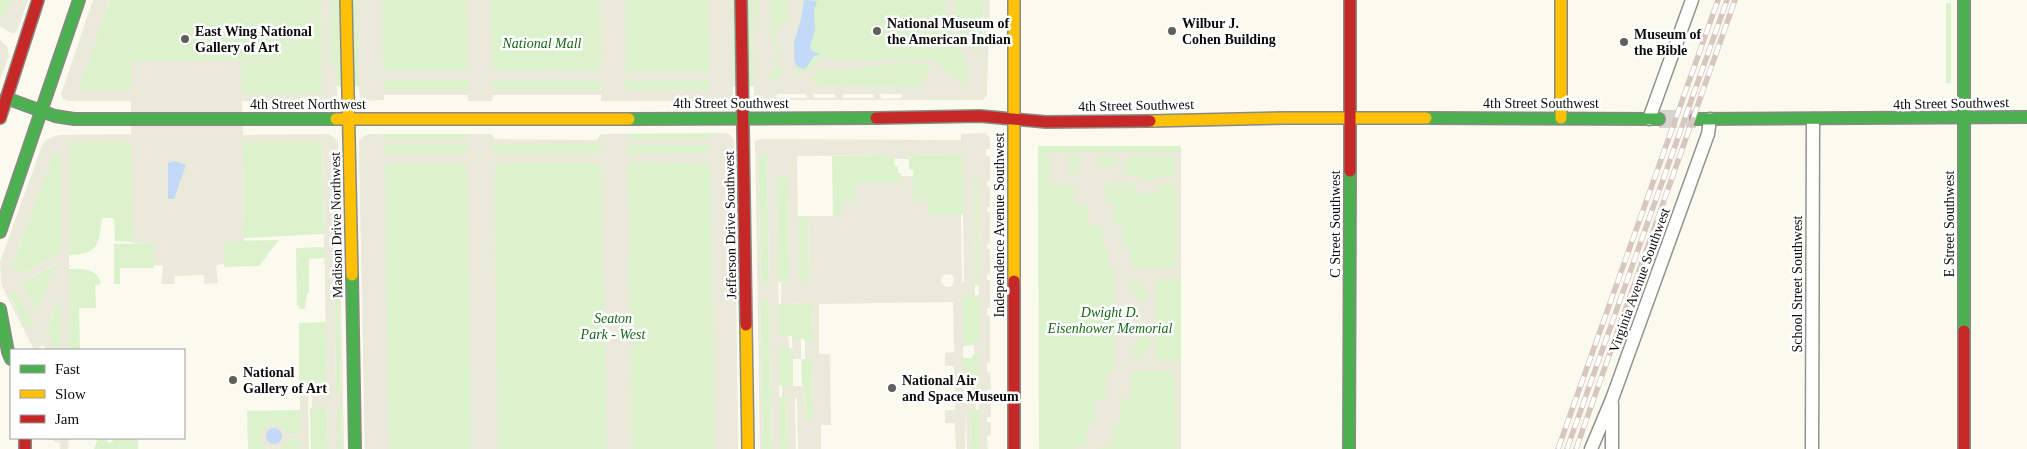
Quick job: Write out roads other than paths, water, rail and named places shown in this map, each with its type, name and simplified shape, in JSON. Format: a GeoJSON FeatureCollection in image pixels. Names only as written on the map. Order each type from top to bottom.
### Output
{"type":"FeatureCollection","features":[{"type":"Feature","properties":{"kind":"main road"},"geometry":{"type":"LineString","coordinates":[[0,118],[38,0]]}},
{"type":"Feature","properties":{"kind":"main road"},"geometry":{"type":"LineString","coordinates":[[0,232],[79,0]]}},
{"type":"Feature","properties":{"kind":"main road","name":"Madison Drive Northwest"},"geometry":{"type":"LineString","coordinates":[[346,0],[355,449]]}},
{"type":"Feature","properties":{"kind":"main road","name":"Jefferson Drive Southwest"},"geometry":{"type":"LineString","coordinates":[[741,0],[748,449]]}},
{"type":"Feature","properties":{"kind":"main road","name":"Independence Avenue Southwest"},"geometry":{"type":"LineString","coordinates":[[1014,0],[1014,449]]}},
{"type":"Feature","properties":{"kind":"main road","name":"C Street Southwest"},"geometry":{"type":"LineString","coordinates":[[1349,449],[1350,0]]}},
{"type":"Feature","properties":{"kind":"main road"},"geometry":{"type":"LineString","coordinates":[[1561,0],[1561,118]]}},
{"type":"Feature","properties":{"kind":"main road","name":"E Street Southwest"},"geometry":{"type":"LineString","coordinates":[[1964,0],[1964,449]]}},
{"type":"Feature","properties":{"kind":"main road","name":"4th Street Northwest"},"geometry":{"type":"LineString","coordinates":[[6,98],[55,116],[74,119],[613,118]]}},
{"type":"Feature","properties":{"kind":"main road","name":"4th Street Southwest"},"geometry":{"type":"LineString","coordinates":[[613,118],[980,116],[1046,122],[1267,118],[1654,118]]}},
{"type":"Feature","properties":{"kind":"main road","name":"4th Street Southwest"},"geometry":{"type":"LineString","coordinates":[[1696,119],[1964,119],[2027,117]]}},
{"type":"Feature","properties":{"kind":"main road"},"geometry":{"type":"LineString","coordinates":[[0,309],[2,312],[6,352]]}},
{"type":"Feature","properties":{"kind":"street"},"geometry":{"type":"LineString","coordinates":[[1654,118],[1692,0]]}},
{"type":"Feature","properties":{"kind":"street","name":"Virginia Avenue Southwest"},"geometry":{"type":"LineString","coordinates":[[1591,449],[1612,399],[1708,134],[1710,119]]}},
{"type":"Feature","properties":{"kind":"street","name":"School Street Southwest"},"geometry":{"type":"LineString","coordinates":[[1812,449],[1813,119]]}},
{"type":"Feature","properties":{"kind":"street"},"geometry":{"type":"LineString","coordinates":[[1612,399],[1612,449]]}},
{"type":"Feature","properties":{"kind":"water"},"geometry":{"type":"Polygon","coordinates":[[[804,0],[817,1],[814,11],[815,29],[810,47],[812,51],[820,54],[813,57],[806,68],[803,69],[796,65],[794,42],[801,20],[804,0]]]}},
{"type":"Feature","properties":{"kind":"water"},"geometry":{"type":"Polygon","coordinates":[[[174,161],[186,165],[174,199],[168,199],[168,163],[174,161]]]}},
{"type":"Feature","properties":{"kind":"water"},"geometry":{"type":"Polygon","coordinates":[[[271,428],[277,428],[282,433],[280,442],[271,444],[266,439],[266,433],[271,428]]]}},
{"type":"Feature","properties":{"kind":"tunnel"},"geometry":{"type":"LineString","coordinates":[[1659,119],[1696,119]]}},
{"type":"Feature","properties":{"kind":"railway"},"geometry":{"type":"LineString","coordinates":[[1558,449],[1718,0]]}},
{"type":"Feature","properties":{"kind":"railway"},"geometry":{"type":"LineString","coordinates":[[1567,449],[1727,0]]}},
{"type":"Feature","properties":{"kind":"railway"},"geometry":{"type":"LineString","coordinates":[[1576,449],[1735,0]]}},
{"type":"Feature","properties":{"kind":"place","name":"National Museum of the American Indian"},"geometry":{"type":"Point","coordinates":[877,31]}},
{"type":"Feature","properties":{"kind":"place","name":"Wilbur J. Cohen Building"},"geometry":{"type":"Point","coordinates":[1172,31]}},
{"type":"Feature","properties":{"kind":"place","name":"East Wing National Gallery of Art"},"geometry":{"type":"Point","coordinates":[185,39]}},
{"type":"Feature","properties":{"kind":"place","name":"Museum of the Bible"},"geometry":{"type":"Point","coordinates":[1624,42]}},
{"type":"Feature","properties":{"kind":"place","name":"National Gallery of Art"},"geometry":{"type":"Point","coordinates":[233,380]}},
{"type":"Feature","properties":{"kind":"place","name":"National Air and Space Museum"},"geometry":{"type":"Point","coordinates":[892,388]}},
{"type":"Feature","properties":{"kind":"park label","name":"National Mall"},"geometry":{"type":"Point","coordinates":[542,43]}},
{"type":"Feature","properties":{"kind":"park label","name":"Dwight D. Eisenhower Memorial"},"geometry":{"type":"Point","coordinates":[1110,320]}},
{"type":"Feature","properties":{"kind":"park label","name":"Seaton Park - West"},"geometry":{"type":"Point","coordinates":[613,326]}}]}
